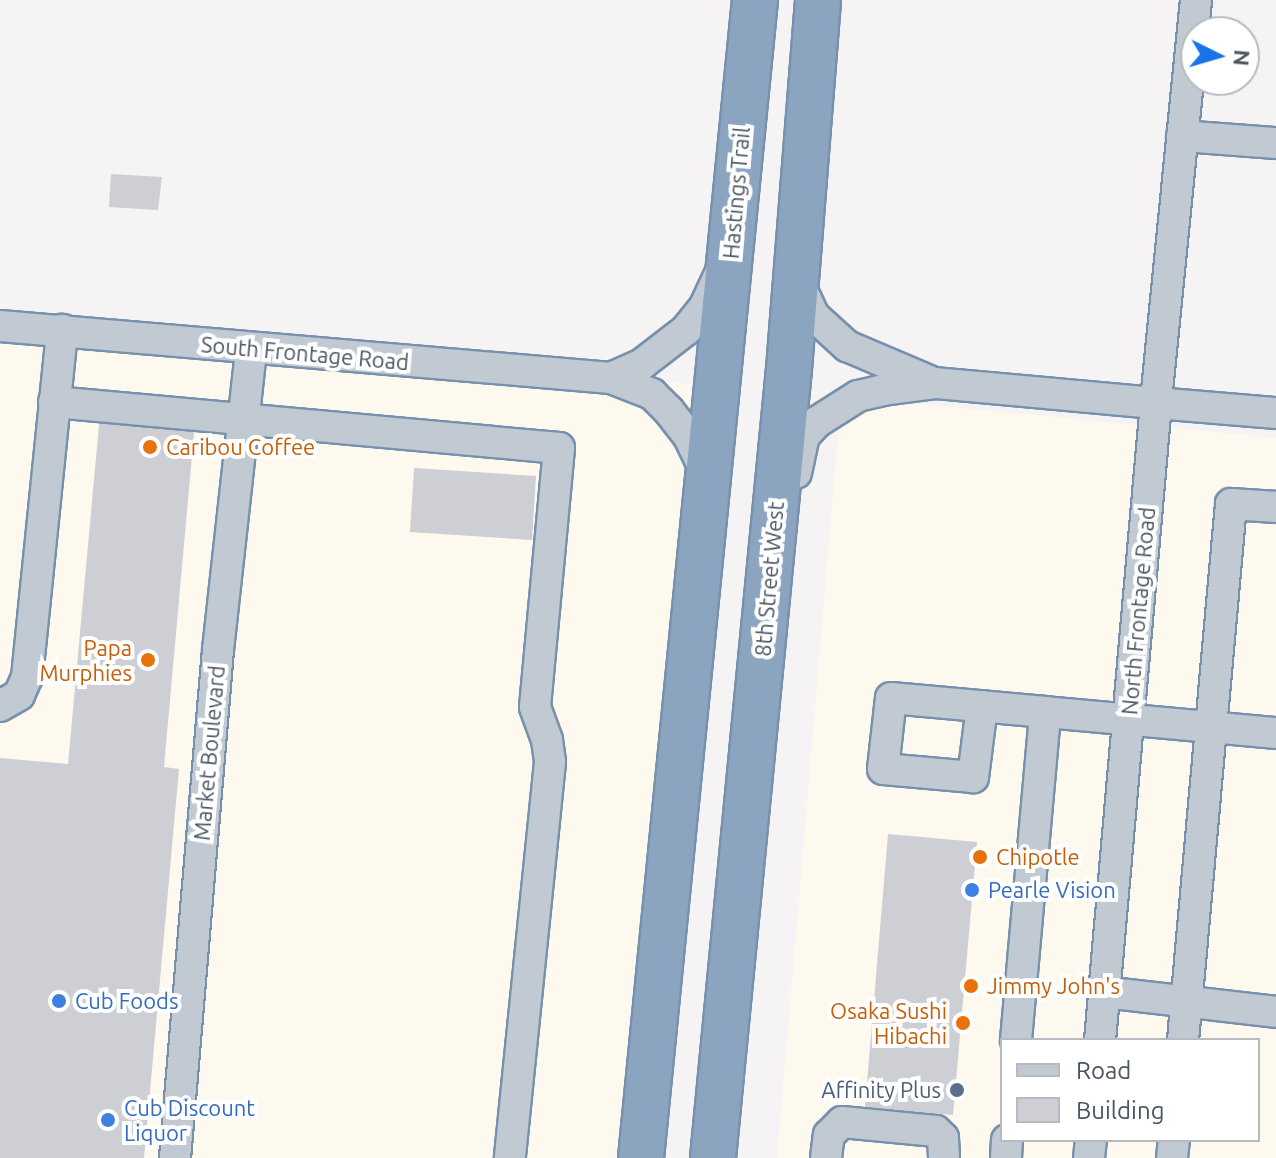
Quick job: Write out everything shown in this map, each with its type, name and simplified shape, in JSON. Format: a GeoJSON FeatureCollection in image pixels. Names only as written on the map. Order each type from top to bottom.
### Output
{"type":"FeatureCollection","features":[{"type":"Feature","properties":{"kind":"highway","name":"Hastings Trail"},"geometry":{"type":"LineString","coordinates":[[709,478],[755,0]]}},
{"type":"Feature","properties":{"kind":"highway","name":"8th Street West"},"geometry":{"type":"LineString","coordinates":[[713,1158],[796,279],[818,0]]}},
{"type":"Feature","properties":{"kind":"highway"},"geometry":{"type":"LineString","coordinates":[[641,1158],[709,478]]}},
{"type":"Feature","properties":{"kind":"street","name":"North Frontage Road"},"geometry":{"type":"LineString","coordinates":[[1100,1038],[1156,403],[1196,0]]}},
{"type":"Feature","properties":{"kind":"street"},"geometry":{"type":"LineString","coordinates":[[1182,136],[1276,143]]}},
{"type":"Feature","properties":{"kind":"street"},"geometry":{"type":"LineString","coordinates":[[611,378],[642,364],[686,330],[704,308],[731,252]]}},
{"type":"Feature","properties":{"kind":"street"},"geometry":{"type":"LineString","coordinates":[[796,279],[814,316],[847,346],[935,383]]}},
{"type":"Feature","properties":{"kind":"street","name":"South Frontage Road"},"geometry":{"type":"LineString","coordinates":[[0,326],[611,378],[652,394],[669,411],[688,435],[709,478]]}},
{"type":"Feature","properties":{"kind":"street"},"geometry":{"type":"LineString","coordinates":[[0,706],[19,695],[27,677],[62,330]]}},
{"type":"Feature","properties":{"kind":"street","name":"Market Boulevard"},"geometry":{"type":"LineString","coordinates":[[175,1158],[218,650],[251,349]]}},
{"type":"Feature","properties":{"kind":"street"},"geometry":{"type":"LineString","coordinates":[[728,1010],[763,820],[799,450],[804,436],[817,422],[858,396],[935,383],[1276,413]]}},
{"type":"Feature","properties":{"kind":"street"},"geometry":{"type":"LineString","coordinates":[[54,402],[559,448],[535,707],[547,740],[550,762],[510,1158]]}},
{"type":"Feature","properties":{"kind":"street"},"geometry":{"type":"LineString","coordinates":[[1183,1038],[1231,504],[1276,507]]}},
{"type":"Feature","properties":{"kind":"street"},"geometry":{"type":"LineString","coordinates":[[982,706],[1276,733]]}},
{"type":"Feature","properties":{"kind":"street"},"geometry":{"type":"LineString","coordinates":[[1016,1038],[1045,712]]}},
{"type":"Feature","properties":{"kind":"street"},"geometry":{"type":"LineString","coordinates":[[1104,992],[1186,1004],[1276,1012]]}},
{"type":"Feature","properties":{"kind":"street"},"geometry":{"type":"LineString","coordinates":[[826,1158],[829,1135],[842,1122],[936,1131],[943,1138],[944,1158]]}},
{"type":"Feature","properties":{"kind":"shaded area"},"geometry":{"type":"Polygon","coordinates":[[[0,330],[718,386],[641,1158],[0,1158],[0,330]]]}},
{"type":"Feature","properties":{"kind":"shaded area"},"geometry":{"type":"Polygon","coordinates":[[[886,401],[1276,438],[1276,1158],[777,1158],[839,421],[886,401]]]}},
{"type":"Feature","properties":{"kind":"building"},"geometry":{"type":"Polygon","coordinates":[[[111,174],[162,177],[158,210],[109,207],[111,174]]]}},
{"type":"Feature","properties":{"kind":"building"},"geometry":{"type":"Polygon","coordinates":[[[100,414],[195,422],[164,767],[179,769],[144,1158],[0,1158],[0,758],[68,764],[100,414]]]}},
{"type":"Feature","properties":{"kind":"building"},"geometry":{"type":"Polygon","coordinates":[[[414,468],[536,476],[532,540],[410,532],[414,468]]]}},
{"type":"Feature","properties":{"kind":"building"},"geometry":{"type":"Polygon","coordinates":[[[888,834],[977,842],[953,1115],[865,1107],[888,834]]]}},
{"type":"Feature","properties":{"kind":"place","name":"Caribou Coffee"},"geometry":{"type":"Point","coordinates":[150,447]}},
{"type":"Feature","properties":{"kind":"place","name":"Papa Murphies"},"geometry":{"type":"Point","coordinates":[148,660]}},
{"type":"Feature","properties":{"kind":"place","name":"Chipotle"},"geometry":{"type":"Point","coordinates":[980,857]}},
{"type":"Feature","properties":{"kind":"place","name":"Pearle Vision"},"geometry":{"type":"Point","coordinates":[972,890]}},
{"type":"Feature","properties":{"kind":"place","name":"Jimmy John's"},"geometry":{"type":"Point","coordinates":[971,986]}},
{"type":"Feature","properties":{"kind":"place","name":"Cub Foods"},"geometry":{"type":"Point","coordinates":[59,1001]}},
{"type":"Feature","properties":{"kind":"place","name":"Osaka Sushi Hibachi"},"geometry":{"type":"Point","coordinates":[963,1023]}},
{"type":"Feature","properties":{"kind":"place","name":"Affinity Plus"},"geometry":{"type":"Point","coordinates":[957,1090]}},
{"type":"Feature","properties":{"kind":"place","name":"Cub Discount Liquor"},"geometry":{"type":"Point","coordinates":[108,1120]}}]}
